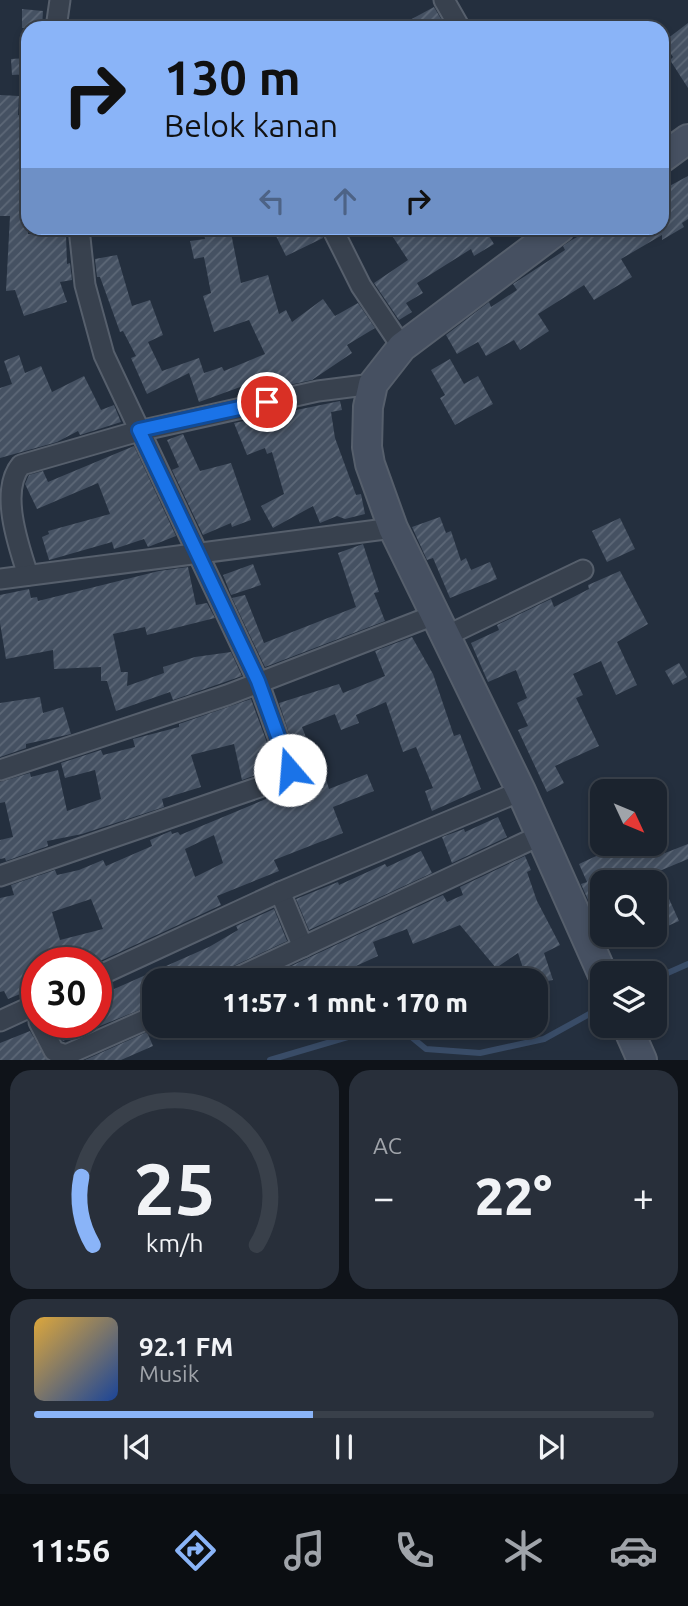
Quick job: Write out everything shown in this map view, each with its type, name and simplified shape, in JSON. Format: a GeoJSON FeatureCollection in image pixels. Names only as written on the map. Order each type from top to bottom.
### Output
{"type":"FeatureCollection","features":[{"type":"Feature","properties":{"kind":"main road"},"geometry":{"type":"LineString","coordinates":[[669,153],[688,139]]}},
{"type":"Feature","properties":{"kind":"main road"},"geometry":{"type":"LineString","coordinates":[[551,235],[402,346],[373,384],[367,433],[370,464],[393,528],[521,791],[596,961]]}},
{"type":"Feature","properties":{"kind":"main road"},"geometry":{"type":"LineString","coordinates":[[632,1038],[642,1060]]}},
{"type":"Feature","properties":{"kind":"street"},"geometry":{"type":"LineString","coordinates":[[57,21],[60,0]]}},
{"type":"Feature","properties":{"kind":"street"},"geometry":{"type":"LineString","coordinates":[[444,0],[456,21]]}},
{"type":"Feature","properties":{"kind":"street"},"geometry":{"type":"LineString","coordinates":[[0,876],[280,780],[288,774],[287,758],[258,681],[139,430],[96,332],[85,285],[80,235]]}},
{"type":"Feature","properties":{"kind":"street"},"geometry":{"type":"LineString","coordinates":[[336,235],[361,286],[402,346]]}},
{"type":"Feature","properties":{"kind":"street"},"geometry":{"type":"LineString","coordinates":[[28,575],[4,490],[12,472],[31,461],[139,430],[318,391],[373,384]]}},
{"type":"Feature","properties":{"kind":"street"},"geometry":{"type":"LineString","coordinates":[[0,579],[393,528]]}},
{"type":"Feature","properties":{"kind":"street"},"geometry":{"type":"LineString","coordinates":[[0,770],[227,695],[258,681],[442,625],[583,570]]}},
{"type":"Feature","properties":{"kind":"street"},"geometry":{"type":"LineString","coordinates":[[112,970],[279,892],[521,791]]}},
{"type":"Feature","properties":{"kind":"street"},"geometry":{"type":"LineString","coordinates":[[258,968],[539,836]]}},
{"type":"Feature","properties":{"kind":"street"},"geometry":{"type":"LineString","coordinates":[[279,892],[303,947]]}},
{"type":"Feature","properties":{"kind":"street"},"geometry":{"type":"LineString","coordinates":[[0,1021],[21,1016]]}},
{"type":"Feature","properties":{"kind":"street"},"geometry":{"type":"LineString","coordinates":[[112,1035],[142,1021]]}},
{"type":"Feature","properties":{"kind":"street"},"geometry":{"type":"LineString","coordinates":[[48,1038],[54,1051],[66,1055],[104,1038]]}},
{"type":"Feature","properties":{"kind":"building"},"geometry":{"type":"Polygon","coordinates":[[[434,7],[442,21],[408,21],[434,7]]]}},
{"type":"Feature","properties":{"kind":"building"},"geometry":{"type":"Polygon","coordinates":[[[22,9],[43,11],[42,21],[22,21],[22,9]]]}},
{"type":"Feature","properties":{"kind":"building"},"geometry":{"type":"Polygon","coordinates":[[[688,23],[688,88],[670,60],[673,57],[669,51],[669,37],[688,23]]]}},
{"type":"Feature","properties":{"kind":"building"},"geometry":{"type":"Polygon","coordinates":[[[21,58],[21,74],[12,75],[11,59],[21,58]]]}},
{"type":"Feature","properties":{"kind":"building"},"geometry":{"type":"Polygon","coordinates":[[[0,95],[19,96],[21,235],[66,235],[67,264],[70,263],[72,280],[60,282],[67,302],[24,316],[15,290],[6,291],[10,216],[0,216],[0,95]]]}},
{"type":"Feature","properties":{"kind":"building"},"geometry":{"type":"Polygon","coordinates":[[[688,176],[688,219],[682,223],[684,227],[662,240],[662,235],[669,235],[669,186],[688,176]]]}},
{"type":"Feature","properties":{"kind":"building"},"geometry":{"type":"Polygon","coordinates":[[[204,235],[231,235],[241,283],[268,275],[279,314],[286,310],[292,322],[323,299],[335,316],[358,303],[375,328],[347,345],[352,353],[312,380],[247,394],[243,386],[199,402],[189,373],[147,394],[131,358],[136,356],[123,331],[120,332],[100,277],[97,277],[95,259],[117,255],[132,306],[150,300],[163,335],[148,342],[162,371],[199,358],[204,373],[222,367],[224,371],[265,354],[249,320],[214,332],[203,296],[211,293],[204,257],[194,259],[190,241],[205,239],[204,235]]]}},
{"type":"Feature","properties":{"kind":"building"},"geometry":{"type":"Polygon","coordinates":[[[276,235],[322,235],[323,238],[286,256],[276,235]]]}},
{"type":"Feature","properties":{"kind":"building"},"geometry":{"type":"Polygon","coordinates":[[[392,235],[488,235],[494,244],[474,256],[471,249],[417,283],[423,293],[406,303],[412,312],[399,320],[374,283],[408,260],[392,235]]]}},
{"type":"Feature","properties":{"kind":"building"},"geometry":{"type":"Polygon","coordinates":[[[581,235],[662,235],[621,259],[632,277],[594,300],[584,285],[538,314],[549,331],[520,350],[514,340],[486,356],[478,342],[457,354],[446,335],[489,302],[491,307],[517,290],[513,284],[565,250],[563,246],[581,235]]]}},
{"type":"Feature","properties":{"kind":"building"},"geometry":{"type":"Polygon","coordinates":[[[19,355],[25,373],[41,366],[52,392],[84,376],[101,410],[114,405],[121,422],[80,435],[78,431],[57,442],[0,458],[0,388],[12,384],[4,361],[19,355]]]}},
{"type":"Feature","properties":{"kind":"building"},"geometry":{"type":"Polygon","coordinates":[[[450,359],[464,384],[478,376],[493,404],[455,425],[440,398],[445,395],[431,370],[450,359]]]}},
{"type":"Feature","properties":{"kind":"building"},"geometry":{"type":"Polygon","coordinates":[[[340,401],[342,410],[331,412],[335,438],[356,495],[361,494],[365,514],[345,519],[337,516],[320,523],[313,506],[273,528],[261,506],[284,494],[272,452],[267,454],[265,448],[247,455],[234,423],[340,401]]]}},
{"type":"Feature","properties":{"kind":"building"},"geometry":{"type":"Polygon","coordinates":[[[183,434],[200,471],[231,463],[251,520],[232,527],[231,523],[203,535],[172,470],[179,467],[167,440],[183,434]]]}},
{"type":"Feature","properties":{"kind":"building"},"geometry":{"type":"Polygon","coordinates":[[[134,446],[176,536],[148,547],[144,539],[114,549],[112,542],[49,560],[42,537],[49,534],[48,531],[110,514],[98,483],[37,509],[25,484],[29,475],[43,471],[48,482],[134,446]]]}},
{"type":"Feature","properties":{"kind":"building"},"geometry":{"type":"Polygon","coordinates":[[[440,517],[446,533],[451,531],[461,561],[466,558],[471,570],[490,562],[497,579],[450,598],[433,558],[427,560],[412,527],[440,517]]]}},
{"type":"Feature","properties":{"kind":"building"},"geometry":{"type":"Polygon","coordinates":[[[620,518],[635,549],[607,562],[592,531],[620,518]]]}},
{"type":"Feature","properties":{"kind":"building"},"geometry":{"type":"Polygon","coordinates":[[[363,544],[379,592],[374,593],[385,621],[265,667],[232,598],[245,595],[264,643],[356,607],[338,553],[363,544]]]}},
{"type":"Feature","properties":{"kind":"building"},"geometry":{"type":"Polygon","coordinates":[[[253,564],[261,585],[231,595],[223,575],[253,564]]]}},
{"type":"Feature","properties":{"kind":"building"},"geometry":{"type":"Polygon","coordinates":[[[188,567],[196,605],[207,603],[215,618],[147,635],[145,627],[113,634],[121,672],[128,672],[127,686],[164,673],[163,667],[195,657],[231,652],[242,676],[173,700],[170,692],[116,711],[107,681],[101,681],[101,667],[54,669],[53,650],[6,659],[0,623],[0,595],[29,589],[31,598],[37,597],[38,601],[159,571],[188,567]]]}},
{"type":"Feature","properties":{"kind":"building"},"geometry":{"type":"Polygon","coordinates":[[[620,571],[648,624],[617,642],[637,685],[616,695],[601,661],[573,674],[583,695],[576,698],[599,746],[555,766],[564,783],[547,792],[518,730],[528,726],[517,703],[527,698],[516,670],[488,682],[471,643],[499,630],[497,625],[551,599],[554,607],[589,589],[588,585],[620,571]]]}},
{"type":"Feature","properties":{"kind":"building"},"geometry":{"type":"Polygon","coordinates":[[[412,637],[433,674],[454,736],[460,734],[481,789],[432,811],[425,791],[433,788],[416,747],[403,752],[386,702],[356,715],[359,723],[341,730],[335,714],[302,727],[315,761],[320,760],[329,789],[367,774],[374,791],[333,807],[343,833],[274,860],[279,871],[217,896],[221,905],[112,956],[112,947],[21,947],[21,994],[8,999],[4,991],[0,992],[0,898],[14,895],[11,885],[55,870],[57,875],[79,870],[103,860],[106,866],[152,846],[150,840],[171,831],[172,834],[178,832],[180,835],[285,791],[302,772],[279,703],[339,684],[343,693],[385,676],[375,651],[412,637]],[[214,835],[185,849],[195,877],[223,863],[214,835]],[[91,899],[52,912],[60,940],[103,929],[91,899]]]}},
{"type":"Feature","properties":{"kind":"building"},"geometry":{"type":"Polygon","coordinates":[[[679,663],[687,677],[673,685],[665,671],[679,663]]]}},
{"type":"Feature","properties":{"kind":"building"},"geometry":{"type":"Polygon","coordinates":[[[40,697],[43,713],[63,707],[71,734],[26,744],[26,748],[0,757],[0,703],[40,697]]]}},
{"type":"Feature","properties":{"kind":"building"},"geometry":{"type":"Polygon","coordinates":[[[251,699],[276,767],[273,769],[242,780],[234,744],[191,755],[201,787],[162,799],[164,807],[82,834],[47,841],[48,846],[6,861],[5,858],[0,859],[0,840],[13,837],[5,802],[0,803],[0,782],[30,773],[31,777],[58,770],[67,811],[101,799],[95,770],[65,778],[61,763],[101,750],[103,755],[135,747],[133,739],[179,727],[179,724],[251,699]]]}},
{"type":"Feature","properties":{"kind":"building"},"geometry":{"type":"Polygon","coordinates":[[[498,817],[507,837],[452,863],[442,837],[464,829],[465,832],[498,817]]]}},
{"type":"Feature","properties":{"kind":"building"},"geometry":{"type":"Polygon","coordinates":[[[688,844],[688,859],[662,870],[590,870],[588,900],[581,884],[587,882],[579,864],[596,856],[667,856],[667,852],[688,844]]]}},
{"type":"Feature","properties":{"kind":"building"},"geometry":{"type":"Polygon","coordinates":[[[421,851],[432,873],[309,930],[296,899],[338,882],[339,885],[385,864],[387,867],[421,851]]]}},
{"type":"Feature","properties":{"kind":"building"},"geometry":{"type":"Polygon","coordinates":[[[525,856],[531,870],[527,872],[537,901],[560,945],[544,953],[553,980],[548,981],[548,968],[523,968],[518,953],[496,968],[460,925],[413,944],[407,929],[373,942],[378,956],[352,968],[287,968],[443,895],[447,902],[463,895],[460,887],[525,856]]]}},
{"type":"Feature","properties":{"kind":"building"},"geometry":{"type":"Polygon","coordinates":[[[667,894],[679,921],[667,926],[667,894]]]}},
{"type":"Feature","properties":{"kind":"building"},"geometry":{"type":"Polygon","coordinates":[[[274,909],[287,941],[229,968],[162,968],[209,947],[238,930],[236,926],[274,909]]]}},
{"type":"Feature","properties":{"kind":"building"},"geometry":{"type":"Polygon","coordinates":[[[142,977],[142,1009],[112,1021],[112,990],[142,977]]]}},
{"type":"Feature","properties":{"kind":"building"},"geometry":{"type":"Polygon","coordinates":[[[142,1034],[142,1038],[150,1038],[153,1046],[121,1060],[85,1060],[142,1034]]]}},
{"type":"Feature","properties":{"kind":"building"},"geometry":{"type":"Polygon","coordinates":[[[21,1035],[21,1038],[34,1038],[47,1060],[0,1060],[0,1043],[21,1035]]]}},
{"type":"Feature","properties":{"kind":"waterway"},"geometry":{"type":"LineString","coordinates":[[667,973],[688,964]]}},
{"type":"Feature","properties":{"kind":"waterway"},"geometry":{"type":"LineString","coordinates":[[548,1037],[590,1014]]}},
{"type":"Feature","properties":{"kind":"waterway"},"geometry":{"type":"LineString","coordinates":[[270,1060],[344,1038]]}},
{"type":"Feature","properties":{"kind":"waterway"},"geometry":{"type":"LineString","coordinates":[[413,1038],[426,1049],[480,1053],[546,1038]]}},
{"type":"Feature","properties":{"kind":"route"},"geometry":{"type":"LineString","coordinates":[[267,402],[139,430],[258,681],[290,770]]}}]}
